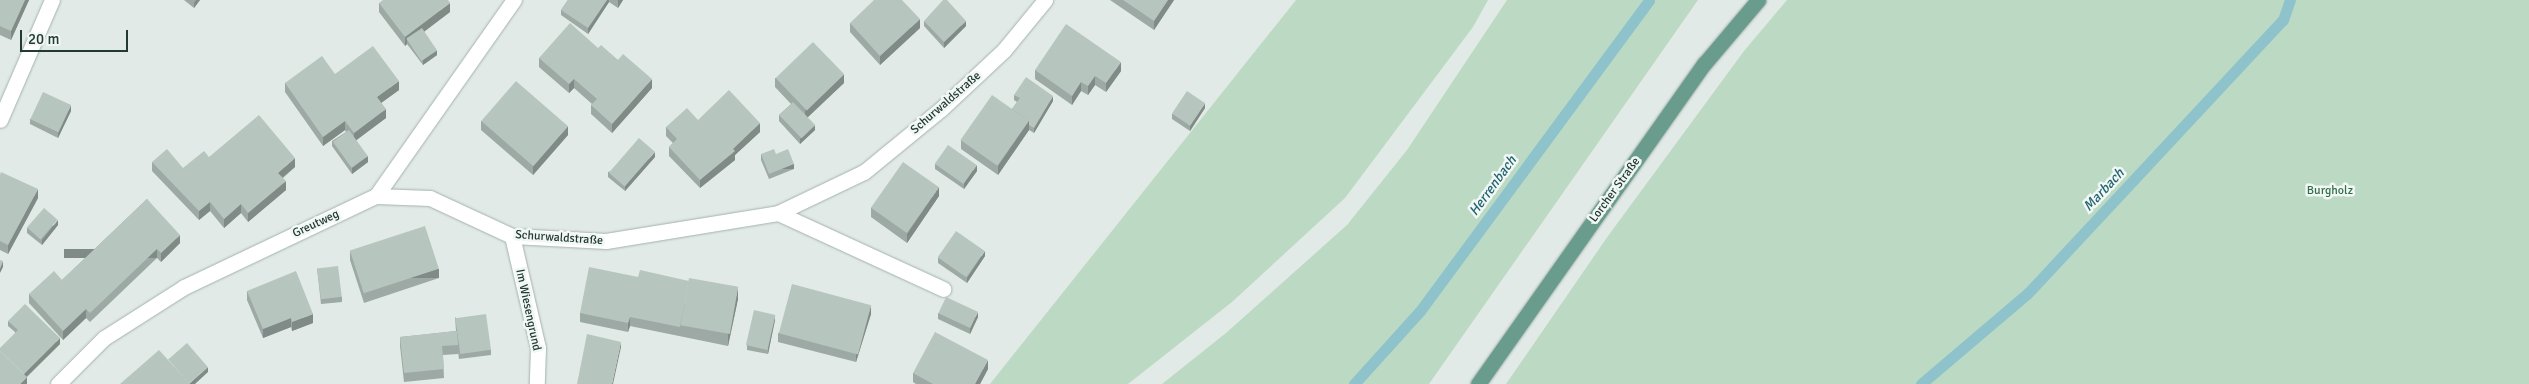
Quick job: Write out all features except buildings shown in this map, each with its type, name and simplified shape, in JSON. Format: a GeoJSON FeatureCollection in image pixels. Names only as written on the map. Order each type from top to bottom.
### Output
{"type":"FeatureCollection","features":[{"type":"Feature","properties":{"kind":"main road","name":"Lorcher Straße"},"geometry":{"type":"LineString","coordinates":[[1478,384],[1704,64],[1758,0]]}},
{"type":"Feature","properties":{"kind":"street"},"geometry":{"type":"LineString","coordinates":[[0,120],[52,0]]}},
{"type":"Feature","properties":{"kind":"street","name":"Greutweg"},"geometry":{"type":"LineString","coordinates":[[58,384],[104,338],[184,287],[376,196],[514,0]]}},
{"type":"Feature","properties":{"kind":"street","name":"Schurwaldstraße"},"geometry":{"type":"LineString","coordinates":[[376,196],[430,198],[512,236],[606,241],[778,213],[864,172],[942,109],[1004,50],[1045,0]]}},
{"type":"Feature","properties":{"kind":"street"},"geometry":{"type":"LineString","coordinates":[[778,213],[943,289]]}},
{"type":"Feature","properties":{"kind":"street","name":"Im Wiesengrund"},"geometry":{"type":"LineString","coordinates":[[512,236],[538,348],[537,384]]}},
{"type":"Feature","properties":{"kind":"green space"},"geometry":{"type":"Polygon","coordinates":[[[1296,0],[1488,0],[1473,27],[1345,198],[1232,302],[1128,384],[990,384],[1296,0]]]}},
{"type":"Feature","properties":{"kind":"green space"},"geometry":{"type":"Polygon","coordinates":[[[1507,0],[1698,0],[1429,384],[1162,384],[1226,333],[1347,225],[1407,150],[1507,0]]]}},
{"type":"Feature","properties":{"kind":"green space","name":"Burgholz"},"geometry":{"type":"Polygon","coordinates":[[[1787,0],[2529,0],[2529,384],[1506,384],[1608,236],[1744,51],[1787,0]]]}},
{"type":"Feature","properties":{"kind":"waterway","name":"Herrenbach"},"geometry":{"type":"LineString","coordinates":[[1354,384],[1420,311],[1649,0]]}},
{"type":"Feature","properties":{"kind":"waterway","name":"Marbach"},"geometry":{"type":"LineString","coordinates":[[1921,384],[2028,293],[2283,20],[2290,0]]}}]}
